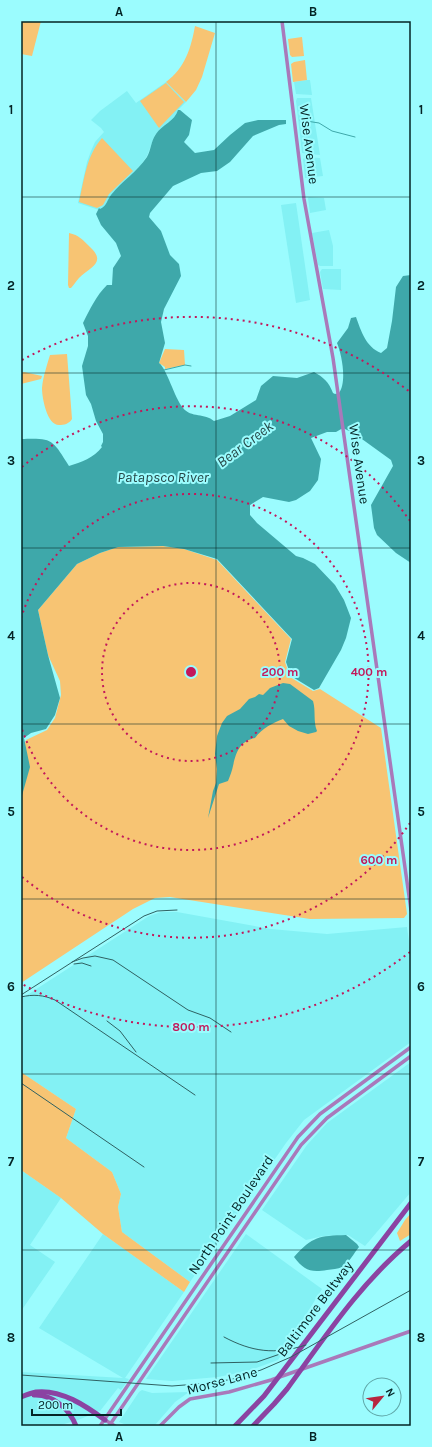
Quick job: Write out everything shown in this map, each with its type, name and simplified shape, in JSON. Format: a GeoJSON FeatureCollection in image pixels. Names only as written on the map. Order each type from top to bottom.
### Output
{"type":"FeatureCollection","features":[{"type":"Feature","properties":{"kind":"highway","name":"Baltimore Beltway"},"geometry":{"type":"LineString","coordinates":[[235,1426],[264,1396],[411,1203]]}},
{"type":"Feature","properties":{"kind":"highway","name":"Baltimore Beltway"},"geometry":{"type":"LineString","coordinates":[[253,1426],[287,1389],[339,1319],[374,1277],[388,1261],[411,1241]]}},
{"type":"Feature","properties":{"kind":"highway"},"geometry":{"type":"LineString","coordinates":[[21,1397],[36,1392],[60,1396],[84,1406],[105,1420]]}},
{"type":"Feature","properties":{"kind":"highway"},"geometry":{"type":"LineString","coordinates":[[21,1397],[37,1395],[56,1402],[68,1411],[76,1426]]}},
{"type":"Feature","properties":{"kind":"main road","name":"Wise Avenue"},"geometry":{"type":"LineString","coordinates":[[282,21],[306,213],[336,380],[411,910]]}},
{"type":"Feature","properties":{"kind":"main road","name":"North Point Boulevard"},"geometry":{"type":"LineString","coordinates":[[100,1426],[298,1137],[320,1114],[411,1047]]}},
{"type":"Feature","properties":{"kind":"main road","name":"North Point Boulevard"},"geometry":{"type":"LineString","coordinates":[[110,1425],[301,1144],[327,1118],[411,1056]]}},
{"type":"Feature","properties":{"kind":"main road"},"geometry":{"type":"LineString","coordinates":[[355,1097],[361,1089],[361,1083]]}},
{"type":"Feature","properties":{"kind":"main road"},"geometry":{"type":"LineString","coordinates":[[327,1118],[325,1114],[334,1103]]}},
{"type":"Feature","properties":{"kind":"main road"},"geometry":{"type":"LineString","coordinates":[[318,1126],[320,1114]]}},
{"type":"Feature","properties":{"kind":"main road"},"geometry":{"type":"LineString","coordinates":[[271,1176],[273,1179],[272,1186]]}},
{"type":"Feature","properties":{"kind":"main road"},"geometry":{"type":"LineString","coordinates":[[216,1256],[218,1266]]}},
{"type":"Feature","properties":{"kind":"main road","name":"Morse Lane"},"geometry":{"type":"LineString","coordinates":[[160,1426],[179,1407],[190,1399],[229,1392],[270,1380],[411,1331]]}},
{"type":"Feature","properties":{"kind":"main road"},"geometry":{"type":"LineString","coordinates":[[140,1368],[146,1372]]}},
{"type":"Feature","properties":{"kind":"main road"},"geometry":{"type":"LineString","coordinates":[[105,1420],[110,1425],[115,1426]]}},
{"type":"Feature","properties":{"kind":"shaded area"},"geometry":{"type":"Polygon","coordinates":[[[21,21],[41,21],[32,56],[21,54],[21,21]]]}},
{"type":"Feature","properties":{"kind":"shaded area"},"geometry":{"type":"Polygon","coordinates":[[[195,26],[215,33],[202,77],[196,90],[186,102],[166,82],[178,70],[186,57],[195,26]]]}},
{"type":"Feature","properties":{"kind":"shaded area"},"geometry":{"type":"Polygon","coordinates":[[[302,37],[304,56],[292,57],[290,55],[288,39],[302,37]]]}},
{"type":"Feature","properties":{"kind":"shaded area"},"geometry":{"type":"Polygon","coordinates":[[[305,60],[307,80],[293,82],[291,64],[305,60]]]}},
{"type":"Feature","properties":{"kind":"shaded area"},"geometry":{"type":"Polygon","coordinates":[[[310,80],[312,95],[296,94],[294,82],[310,80]]]}},
{"type":"Feature","properties":{"kind":"shaded area"},"geometry":{"type":"Polygon","coordinates":[[[166,82],[186,102],[178,110],[178,114],[155,135],[147,156],[136,172],[114,192],[103,208],[99,210],[78,203],[87,162],[91,151],[95,142],[104,132],[91,120],[100,111],[127,91],[136,103],[166,82]]]}},
{"type":"Feature","properties":{"kind":"shaded area"},"geometry":{"type":"Polygon","coordinates":[[[166,83],[184,102],[159,128],[140,101],[166,83]]]}},
{"type":"Feature","properties":{"kind":"shaded area"},"geometry":{"type":"Polygon","coordinates":[[[297,98],[311,98],[320,155],[302,153],[296,101],[297,98]]]}},
{"type":"Feature","properties":{"kind":"shaded area"},"geometry":{"type":"Polygon","coordinates":[[[102,138],[133,171],[109,194],[103,205],[97,208],[79,202],[89,161],[92,153],[102,138]]]}},
{"type":"Feature","properties":{"kind":"shaded area"},"geometry":{"type":"Polygon","coordinates":[[[306,157],[320,158],[323,176],[305,178],[303,159],[306,157]]]}},
{"type":"Feature","properties":{"kind":"shaded area"},"geometry":{"type":"Polygon","coordinates":[[[309,197],[324,198],[326,210],[310,213],[309,197]]]}},
{"type":"Feature","properties":{"kind":"shaded area"},"geometry":{"type":"Polygon","coordinates":[[[296,203],[310,300],[296,303],[281,205],[296,203]]]}},
{"type":"Feature","properties":{"kind":"shaded area"},"geometry":{"type":"Polygon","coordinates":[[[329,230],[333,246],[333,266],[320,266],[318,265],[312,233],[329,230]]]}},
{"type":"Feature","properties":{"kind":"shaded area"},"geometry":{"type":"Polygon","coordinates":[[[69,233],[78,236],[83,240],[95,252],[97,257],[97,261],[92,268],[79,278],[71,288],[69,288],[68,285],[69,233]]]}},
{"type":"Feature","properties":{"kind":"shaded area"},"geometry":{"type":"Polygon","coordinates":[[[322,269],[341,269],[341,290],[323,289],[320,272],[322,269]]]}},
{"type":"Feature","properties":{"kind":"shaded area"},"geometry":{"type":"Polygon","coordinates":[[[165,349],[184,350],[185,365],[165,369],[165,367],[159,363],[165,349]]]}},
{"type":"Feature","properties":{"kind":"shaded area"},"geometry":{"type":"Polygon","coordinates":[[[67,354],[72,419],[66,424],[59,425],[51,421],[48,416],[44,404],[42,388],[50,355],[67,354]]]}},
{"type":"Feature","properties":{"kind":"shaded area"},"geometry":{"type":"Polygon","coordinates":[[[24,372],[42,376],[41,379],[21,384],[21,373],[24,372]]]}},
{"type":"Feature","properties":{"kind":"shaded area"},"geometry":{"type":"Polygon","coordinates":[[[163,546],[184,549],[217,560],[291,639],[285,662],[290,677],[313,691],[320,689],[381,728],[407,914],[404,918],[310,919],[170,897],[155,898],[133,909],[21,983],[21,749],[23,749],[26,740],[47,730],[55,718],[61,695],[60,681],[48,655],[38,610],[77,564],[100,553],[118,547],[163,546]]]}},
{"type":"Feature","properties":{"kind":"shaded area"},"geometry":{"type":"Polygon","coordinates":[[[161,912],[177,912],[271,929],[327,934],[407,927],[411,955],[411,1042],[304,1120],[286,1143],[190,1282],[122,1232],[118,1207],[121,1194],[112,1172],[66,1138],[76,1109],[21,1072],[21,999],[149,916],[161,912]]]}},
{"type":"Feature","properties":{"kind":"shaded area"},"geometry":{"type":"Polygon","coordinates":[[[411,1062],[411,1192],[365,1246],[348,1235],[323,1236],[306,1240],[262,1210],[307,1145],[327,1123],[411,1062]]]}},
{"type":"Feature","properties":{"kind":"shaded area"},"geometry":{"type":"Polygon","coordinates":[[[21,1072],[76,1109],[66,1138],[112,1172],[121,1194],[118,1207],[122,1232],[190,1282],[184,1292],[103,1234],[61,1198],[21,1170],[21,1072]]]}},
{"type":"Feature","properties":{"kind":"shaded area"},"geometry":{"type":"Polygon","coordinates":[[[21,1170],[61,1198],[30,1245],[55,1262],[21,1311],[21,1170]]]}},
{"type":"Feature","properties":{"kind":"shaded area"},"geometry":{"type":"Polygon","coordinates":[[[411,1213],[411,1234],[400,1241],[397,1233],[411,1213]]]}},
{"type":"Feature","properties":{"kind":"shaded area"},"geometry":{"type":"Polygon","coordinates":[[[103,1234],[184,1292],[125,1378],[129,1379],[121,1390],[118,1388],[100,1411],[61,1425],[21,1426],[21,1372],[123,1378],[39,1328],[103,1234]]]}},
{"type":"Feature","properties":{"kind":"shaded area"},"geometry":{"type":"Polygon","coordinates":[[[246,1234],[322,1289],[278,1360],[248,1371],[218,1377],[172,1381],[146,1379],[246,1234]]]}},
{"type":"Feature","properties":{"kind":"shaded area"},"geometry":{"type":"Polygon","coordinates":[[[142,1390],[152,1393],[189,1392],[175,1402],[155,1425],[129,1426],[119,1422],[139,1392],[142,1390]]]}},
{"type":"Feature","properties":{"kind":"water","name":"Patapsco River"},"geometry":{"type":"Polygon","coordinates":[[[178,110],[192,120],[189,135],[184,142],[195,153],[214,150],[245,123],[258,120],[286,120],[286,124],[279,125],[253,136],[230,162],[217,171],[201,173],[173,186],[150,213],[149,217],[161,231],[170,255],[179,264],[181,276],[164,309],[161,322],[165,343],[159,363],[165,371],[183,408],[190,413],[206,417],[214,421],[230,416],[256,400],[261,386],[273,376],[297,378],[314,372],[325,380],[333,393],[339,393],[343,382],[343,368],[341,354],[337,343],[348,328],[351,318],[356,317],[362,333],[368,343],[371,347],[381,353],[387,348],[396,287],[403,276],[411,275],[411,563],[396,553],[377,535],[374,528],[371,505],[393,466],[391,460],[355,434],[343,428],[336,432],[327,432],[311,438],[321,459],[318,480],[310,491],[296,500],[289,502],[263,497],[250,505],[250,515],[257,523],[296,556],[315,564],[335,585],[344,600],[351,618],[341,650],[319,688],[314,690],[291,676],[286,662],[292,639],[217,559],[184,549],[163,546],[118,547],[100,553],[77,564],[38,610],[48,655],[60,698],[55,715],[46,729],[31,733],[24,738],[30,767],[21,799],[21,439],[40,439],[51,442],[59,450],[69,466],[91,457],[102,447],[103,434],[96,421],[91,404],[86,395],[82,366],[88,346],[88,336],[83,323],[100,294],[107,285],[112,285],[113,268],[121,256],[116,243],[101,225],[96,214],[99,208],[100,209],[106,205],[115,190],[147,157],[156,134],[174,117],[178,110]]]}},
{"type":"Feature","properties":{"kind":"water"},"geometry":{"type":"Polygon","coordinates":[[[283,683],[290,684],[313,701],[317,731],[308,734],[298,731],[289,726],[283,719],[264,729],[255,738],[242,744],[237,752],[228,781],[219,784],[208,818],[216,783],[217,769],[215,754],[217,736],[222,723],[227,716],[240,709],[249,699],[259,694],[263,695],[270,688],[283,683]]]}},
{"type":"Feature","properties":{"kind":"water"},"geometry":{"type":"Polygon","coordinates":[[[346,1235],[359,1247],[342,1267],[337,1269],[312,1271],[304,1268],[294,1257],[306,1245],[317,1238],[346,1235]]]}},
{"type":"Feature","properties":{"kind":"waterway"},"geometry":{"type":"LineString","coordinates":[[300,120],[319,123],[332,131],[355,137]]}},
{"type":"Feature","properties":{"kind":"waterway"},"geometry":{"type":"LineString","coordinates":[[164,370],[185,365],[191,366]]}},
{"type":"Feature","properties":{"kind":"railway"},"geometry":{"type":"LineString","coordinates":[[21,995],[144,916],[157,911],[177,910]]}},
{"type":"Feature","properties":{"kind":"railway"},"geometry":{"type":"LineString","coordinates":[[72,962],[95,956],[113,960],[188,1010],[210,1018],[231,1032]]}},
{"type":"Feature","properties":{"kind":"railway"},"geometry":{"type":"LineString","coordinates":[[74,964],[82,963],[91,966]]}},
{"type":"Feature","properties":{"kind":"railway"},"geometry":{"type":"LineString","coordinates":[[21,997],[38,996],[55,1000],[195,1095]]}},
{"type":"Feature","properties":{"kind":"railway"},"geometry":{"type":"LineString","coordinates":[[107,1021],[120,1031],[136,1052]]}},
{"type":"Feature","properties":{"kind":"railway"},"geometry":{"type":"LineString","coordinates":[[21,1083],[144,1167]]}},
{"type":"Feature","properties":{"kind":"railway"},"geometry":{"type":"LineString","coordinates":[[21,1375],[172,1386],[210,1383],[233,1379],[261,1370],[291,1357],[411,1290]]}},
{"type":"Feature","properties":{"kind":"railway"},"geometry":{"type":"LineString","coordinates":[[224,1337],[254,1349],[274,1351],[306,1345]]}},
{"type":"Feature","properties":{"kind":"railway"},"geometry":{"type":"LineString","coordinates":[[211,1363],[257,1362],[283,1353]]}},
{"type":"Feature","properties":{"kind":"water label","name":"Bear Creek"},"geometry":{"type":"Point","coordinates":[245,444]}}]}
